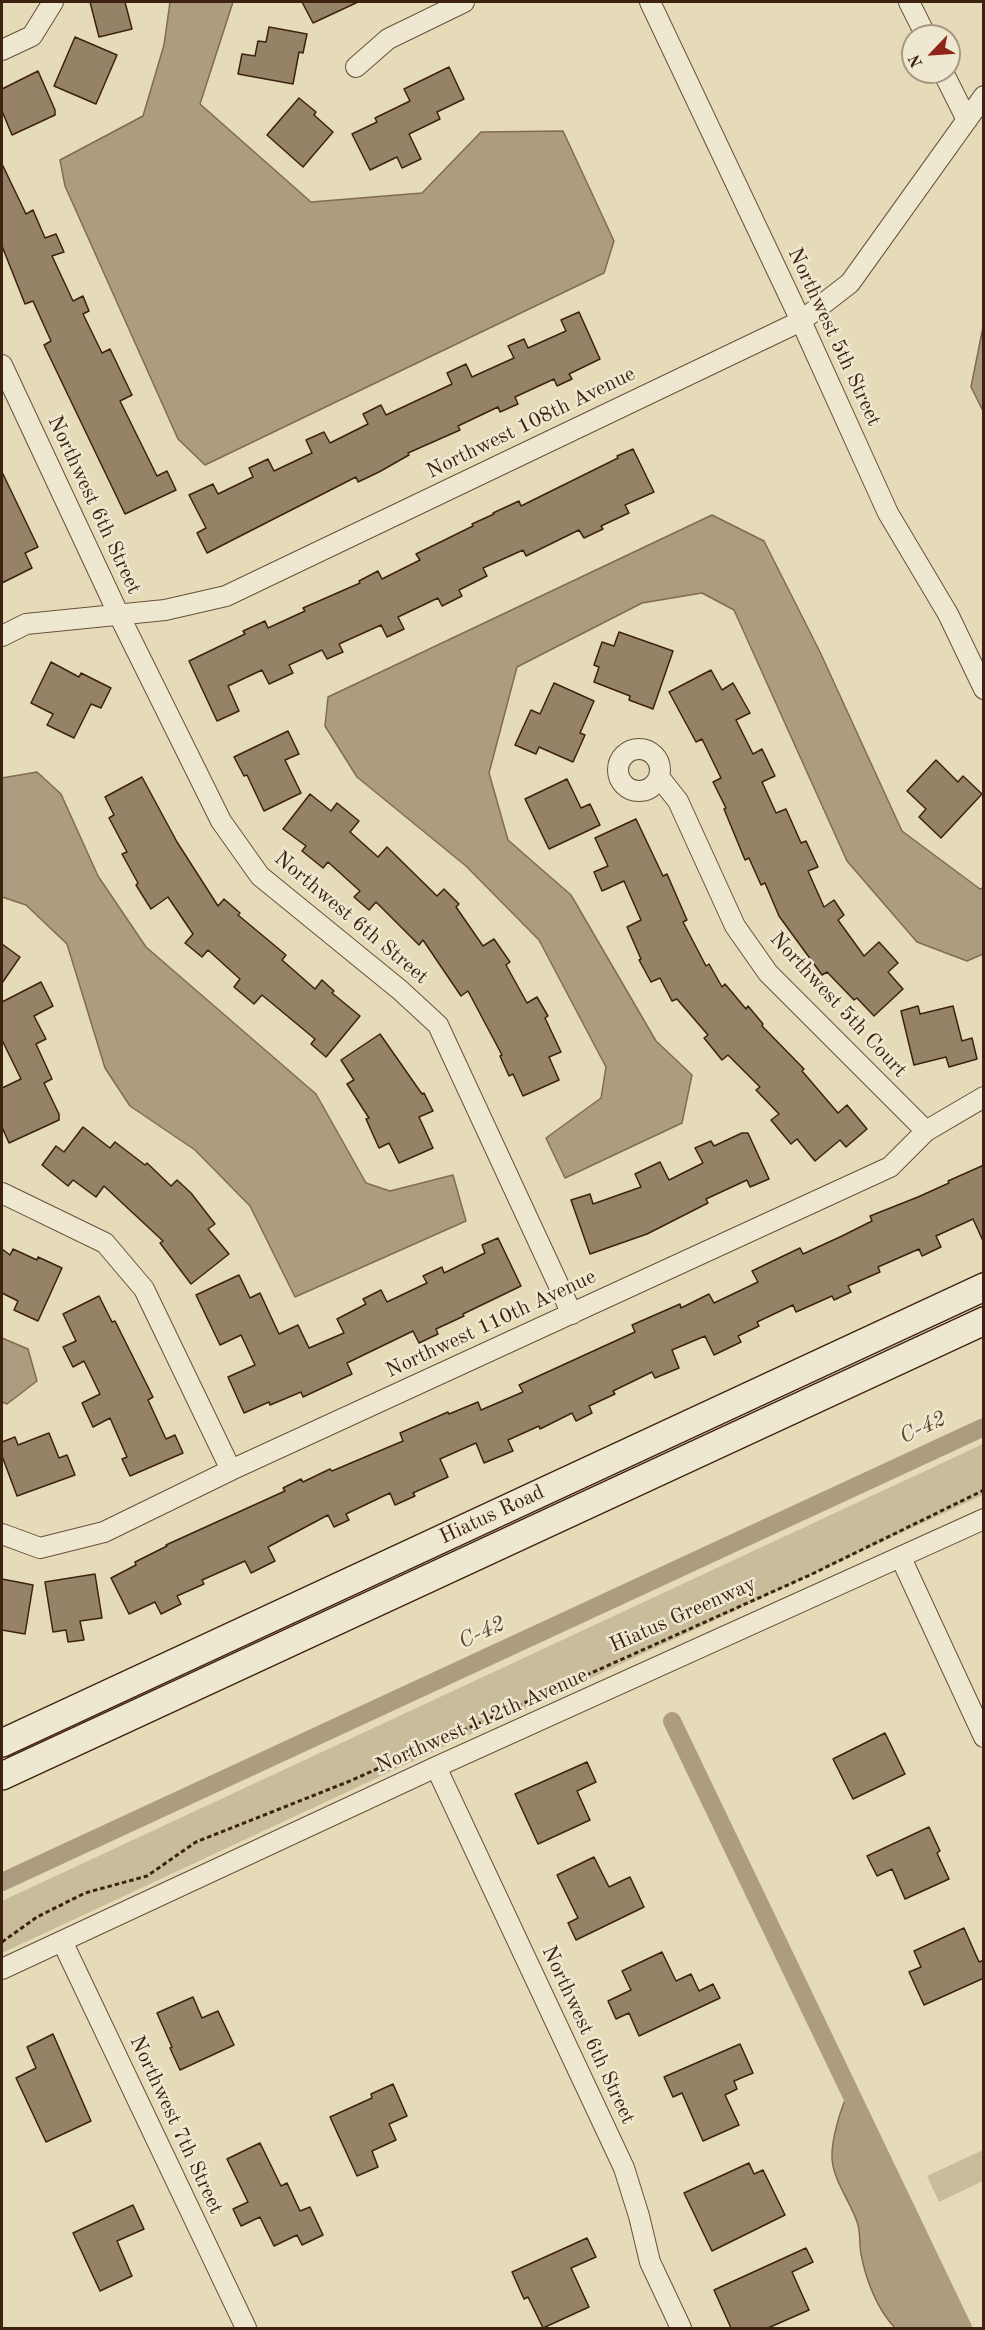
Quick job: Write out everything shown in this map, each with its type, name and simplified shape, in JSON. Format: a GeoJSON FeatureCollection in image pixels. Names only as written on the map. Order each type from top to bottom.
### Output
{"type":"FeatureCollection","features":[{"type":"Feature","properties":{"kind":"main road","name":"Hiatus Road"},"geometry":{"type":"LineString","coordinates":[[2,1743],[984,1287]]}},
{"type":"Feature","properties":{"kind":"main road","name":"Hiatus Road"},"geometry":{"type":"LineString","coordinates":[[2,1776],[984,1321]]}},
{"type":"Feature","properties":{"kind":"street"},"geometry":{"type":"LineString","coordinates":[[2,50],[32,36],[53,2]]}},
{"type":"Feature","properties":{"kind":"street"},"geometry":{"type":"LineString","coordinates":[[356,67],[388,39],[464,2]]}},
{"type":"Feature","properties":{"kind":"street","name":"Northwest 5th Street"},"geometry":{"type":"LineString","coordinates":[[650,2],[801,321],[888,513],[948,614],[984,689]]}},
{"type":"Feature","properties":{"kind":"street"},"geometry":{"type":"LineString","coordinates":[[909,2],[920,24]]}},
{"type":"Feature","properties":{"kind":"street"},"geometry":{"type":"LineString","coordinates":[[949,84],[967,120]]}},
{"type":"Feature","properties":{"kind":"street","name":"Northwest 108th Avenue"},"geometry":{"type":"LineString","coordinates":[[2,636],[26,624],[165,610],[226,596],[801,321],[850,283],[984,96]]}},
{"type":"Feature","properties":{"kind":"street","name":"Northwest 6th Street"},"geometry":{"type":"LineString","coordinates":[[2,364],[118,614],[221,821],[260,876],[400,990],[438,1025],[572,1314]]}},
{"type":"Feature","properties":{"kind":"street","name":"Northwest 5th Court"},"geometry":{"type":"LineString","coordinates":[[660,777],[678,801],[735,926],[768,973],[926,1131]]}},
{"type":"Feature","properties":{"kind":"street","name":"Northwest 110th Avenue"},"geometry":{"type":"LineString","coordinates":[[2,1534],[40,1548],[104,1532],[231,1470],[890,1167],[926,1131],[984,1097]]}},
{"type":"Feature","properties":{"kind":"street"},"geometry":{"type":"LineString","coordinates":[[2,1193],[105,1243],[144,1289],[231,1470]]}},
{"type":"Feature","properties":{"kind":"street","name":"Northwest 112th Avenue"},"geometry":{"type":"LineString","coordinates":[[2,1969],[436,1767],[984,1519]]}},
{"type":"Feature","properties":{"kind":"street"},"geometry":{"type":"LineString","coordinates":[[901,1558],[984,1737]]}},
{"type":"Feature","properties":{"kind":"street","name":"Northwest 6th Street"},"geometry":{"type":"LineString","coordinates":[[436,1767],[624,2168],[650,2262],[681,2328]]}},
{"type":"Feature","properties":{"kind":"street","name":"Northwest 7th Street"},"geometry":{"type":"LineString","coordinates":[[62,1941],[246,2328]]}},
{"type":"Feature","properties":{"kind":"path","name":"Hiatus Greenway"},"geometry":{"type":"LineString","coordinates":[[2,1942],[37,1917],[85,1893],[147,1876],[196,1842],[350,1781],[810,1575],[984,1490]]}},
{"type":"Feature","properties":{"kind":"shaded area"},"geometry":{"type":"Polygon","coordinates":[[[170,2],[233,2],[200,104],[311,202],[422,193],[481,132],[563,131],[614,241],[604,273],[205,465],[178,439],[65,186],[60,160],[143,116],[164,45],[170,2]]]}},
{"type":"Feature","properties":{"kind":"shaded area"},"geometry":{"type":"Polygon","coordinates":[[[983,327],[983,411],[971,387],[983,327]]]}},
{"type":"Feature","properties":{"kind":"shaded area"},"geometry":{"type":"Polygon","coordinates":[[[712,515],[764,541],[820,652],[902,831],[980,889],[983,888],[983,954],[967,961],[917,942],[847,861],[734,610],[702,593],[642,603],[517,667],[489,773],[508,840],[571,895],[656,1041],[692,1075],[682,1123],[565,1178],[546,1138],[601,1098],[606,1067],[539,940],[466,866],[357,777],[325,726],[328,697],[712,515]]]}},
{"type":"Feature","properties":{"kind":"shaded area"},"geometry":{"type":"Polygon","coordinates":[[[37,772],[61,794],[98,876],[146,947],[316,1094],[366,1183],[390,1191],[453,1175],[466,1221],[295,1297],[250,1206],[195,1150],[130,1106],[105,1068],[67,944],[26,905],[2,897],[2,778],[37,772]]]}},
{"type":"Feature","properties":{"kind":"shaded area"},"geometry":{"type":"Polygon","coordinates":[[[2,1338],[28,1349],[37,1381],[7,1404],[2,1402],[2,1338]]]}},
{"type":"Feature","properties":{"kind":"shaded area"},"geometry":{"type":"Polygon","coordinates":[[[983,1444],[983,1495],[2,1953],[2,1901],[983,1444]]]}},
{"type":"Feature","properties":{"kind":"shaded area"},"geometry":{"type":"Polygon","coordinates":[[[849,2092],[963,2328],[895,2328],[878,2303],[863,2264],[857,2222],[833,2166],[832,2151],[835,2133],[849,2092]]]}},
{"type":"Feature","properties":{"kind":"shaded area"},"geometry":{"type":"Polygon","coordinates":[[[983,2150],[983,2181],[939,2202],[927,2176],[983,2150]]]}},
{"type":"Feature","properties":{"kind":"building"},"geometry":{"type":"Polygon","coordinates":[[[90,2],[125,2],[132,29],[99,37],[90,2]]]}},
{"type":"Feature","properties":{"kind":"building"},"geometry":{"type":"Polygon","coordinates":[[[302,2],[358,2],[313,23],[302,2]]]}},
{"type":"Feature","properties":{"kind":"building"},"geometry":{"type":"Polygon","coordinates":[[[269,27],[307,34],[303,53],[299,52],[293,84],[238,74],[242,54],[255,56],[258,41],[266,42],[269,27]]]}},
{"type":"Feature","properties":{"kind":"building"},"geometry":{"type":"Polygon","coordinates":[[[75,37],[117,55],[96,104],[54,86],[75,37]]]}},
{"type":"Feature","properties":{"kind":"building"},"geometry":{"type":"Polygon","coordinates":[[[449,67],[464,99],[437,112],[440,119],[409,134],[421,159],[402,168],[397,157],[370,170],[352,134],[377,122],[375,118],[410,101],[404,89],[449,67]]]}},
{"type":"Feature","properties":{"kind":"building"},"geometry":{"type":"Polygon","coordinates":[[[38,71],[55,110],[55,115],[12,135],[2,111],[2,89],[38,71]]]}},
{"type":"Feature","properties":{"kind":"building"},"geometry":{"type":"Polygon","coordinates":[[[299,98],[316,112],[314,115],[333,132],[303,167],[267,135],[299,98]]]}},
{"type":"Feature","properties":{"kind":"building"},"geometry":{"type":"Polygon","coordinates":[[[2,164],[26,214],[33,210],[45,238],[56,234],[64,252],[52,256],[73,301],[83,296],[89,311],[83,314],[102,353],[110,349],[132,395],[120,401],[157,476],[167,471],[176,490],[125,514],[44,345],[51,341],[33,301],[25,304],[2,246],[2,164]]]}},
{"type":"Feature","properties":{"kind":"building"},"geometry":{"type":"Polygon","coordinates":[[[579,312],[600,359],[569,374],[572,379],[557,386],[554,379],[515,397],[518,404],[500,412],[498,407],[458,426],[460,430],[408,453],[409,455],[379,472],[358,482],[356,477],[207,553],[197,533],[206,528],[189,495],[213,484],[218,494],[253,477],[249,468],[268,459],[274,471],[312,453],[306,440],[324,432],[330,443],[368,424],[363,414],[381,405],[386,415],[452,384],[447,373],[466,364],[472,377],[514,358],[508,346],[524,339],[528,348],[566,331],[561,320],[579,312]]]}},
{"type":"Feature","properties":{"kind":"building"},"geometry":{"type":"Polygon","coordinates":[[[633,449],[654,492],[625,505],[629,513],[601,526],[603,529],[584,538],[579,530],[526,556],[523,550],[483,568],[487,576],[459,590],[462,596],[442,606],[438,598],[398,617],[404,629],[387,637],[381,625],[339,644],[343,652],[327,659],[322,650],[289,665],[293,673],[269,684],[262,670],[228,686],[239,711],[217,721],[189,661],[245,634],[243,631],[265,621],[268,628],[305,611],[303,608],[360,583],[359,581],[378,571],[382,579],[420,560],[416,554],[473,526],[472,524],[493,513],[519,501],[521,506],[633,449]]]}},
{"type":"Feature","properties":{"kind":"building"},"geometry":{"type":"Polygon","coordinates":[[[2,472],[38,547],[25,553],[32,568],[2,583],[2,472]]]}},
{"type":"Feature","properties":{"kind":"building"},"geometry":{"type":"Polygon","coordinates":[[[619,632],[673,651],[653,709],[629,700],[630,696],[594,682],[599,667],[594,665],[602,642],[614,646],[619,632]]]}},
{"type":"Feature","properties":{"kind":"building"},"geometry":{"type":"Polygon","coordinates":[[[51,662],[79,677],[81,673],[111,688],[101,708],[91,704],[74,738],[47,725],[53,714],[31,703],[51,662]]]}},
{"type":"Feature","properties":{"kind":"building"},"geometry":{"type":"Polygon","coordinates":[[[711,670],[722,690],[733,683],[750,713],[736,720],[753,754],[762,749],[775,776],[762,782],[776,813],[786,809],[801,843],[806,841],[818,867],[808,871],[824,907],[834,900],[844,915],[838,920],[864,956],[879,942],[898,963],[888,972],[903,989],[874,1016],[857,998],[854,1000],[827,972],[822,975],[779,916],[765,883],[761,885],[749,858],[745,860],[724,809],[726,808],[713,782],[721,778],[702,739],[696,742],[669,692],[711,670]]]}},
{"type":"Feature","properties":{"kind":"building"},"geometry":{"type":"Polygon","coordinates":[[[554,683],[594,701],[580,733],[585,735],[573,762],[539,747],[536,754],[515,745],[531,710],[540,714],[554,683]]]}},
{"type":"Feature","properties":{"kind":"building"},"geometry":{"type":"Polygon","coordinates":[[[288,731],[299,754],[285,760],[301,793],[264,811],[247,775],[244,776],[234,757],[288,731]]]}},
{"type":"Feature","properties":{"kind":"building"},"geometry":{"type":"Polygon","coordinates":[[[936,760],[958,782],[963,776],[982,794],[941,838],[919,817],[926,809],[907,791],[936,760]]]}},
{"type":"Feature","properties":{"kind":"building"},"geometry":{"type":"Polygon","coordinates":[[[142,777],[177,842],[218,906],[224,899],[240,913],[238,915],[286,955],[282,960],[315,989],[322,980],[334,991],[332,993],[360,1016],[326,1057],[311,1044],[315,1039],[262,995],[254,1004],[234,987],[240,979],[208,950],[202,957],[185,943],[193,934],[168,897],[151,909],[136,885],[138,883],[122,854],[127,852],[109,818],[114,815],[105,797],[142,777]]]}},
{"type":"Feature","properties":{"kind":"building"},"geometry":{"type":"Polygon","coordinates":[[[567,779],[581,808],[590,804],[600,825],[549,849],[525,799],[567,779]]]}},
{"type":"Feature","properties":{"kind":"building"},"geometry":{"type":"Polygon","coordinates":[[[310,794],[331,811],[337,803],[359,821],[350,832],[378,857],[387,847],[437,896],[444,889],[459,904],[456,907],[483,946],[494,939],[510,962],[506,965],[527,1003],[537,997],[548,1016],[545,1018],[561,1052],[549,1057],[559,1080],[523,1096],[513,1074],[509,1076],[500,1056],[502,1055],[468,991],[461,996],[423,940],[419,945],[376,902],[369,910],[354,897],[360,891],[328,862],[323,868],[302,851],[306,846],[283,829],[310,794]]]}},
{"type":"Feature","properties":{"kind":"building"},"geometry":{"type":"Polygon","coordinates":[[[636,819],[663,876],[667,874],[687,920],[683,922],[706,966],[709,964],[722,987],[725,984],[746,1009],[748,1006],[763,1024],[762,1026],[804,1069],[802,1071],[838,1113],[847,1105],[867,1129],[846,1147],[840,1140],[815,1161],[797,1139],[791,1144],[771,1120],[779,1114],[756,1090],[760,1087],[728,1055],[722,1060],[704,1038],[708,1035],[677,999],[672,1001],[660,978],[651,982],[639,960],[641,959],[627,927],[641,920],[624,881],[602,891],[594,872],[608,866],[595,838],[636,819]]]}},
{"type":"Feature","properties":{"kind":"building"},"geometry":{"type":"Polygon","coordinates":[[[2,944],[20,957],[2,983],[2,944]]]}},
{"type":"Feature","properties":{"kind":"building"},"geometry":{"type":"Polygon","coordinates":[[[41,982],[53,1006],[34,1016],[46,1039],[36,1044],[52,1079],[44,1083],[59,1114],[59,1120],[9,1143],[2,1127],[2,1088],[21,1079],[2,1040],[2,1002],[41,982]]]}},
{"type":"Feature","properties":{"kind":"building"},"geometry":{"type":"Polygon","coordinates":[[[918,1006],[920,1014],[953,1006],[962,1041],[972,1038],[977,1059],[949,1067],[946,1057],[914,1065],[901,1011],[918,1006]]]}},
{"type":"Feature","properties":{"kind":"building"},"geometry":{"type":"Polygon","coordinates":[[[380,1034],[422,1094],[424,1093],[433,1111],[419,1117],[433,1148],[399,1163],[389,1143],[379,1148],[366,1119],[369,1118],[347,1084],[354,1080],[341,1060],[380,1034]]]}},
{"type":"Feature","properties":{"kind":"building"},"geometry":{"type":"Polygon","coordinates":[[[83,1127],[110,1148],[115,1142],[145,1165],[147,1163],[171,1186],[177,1180],[191,1193],[215,1224],[208,1229],[229,1254],[191,1284],[160,1243],[163,1241],[104,1186],[96,1197],[73,1180],[68,1186],[42,1165],[56,1146],[64,1152],[83,1127]]]}},
{"type":"Feature","properties":{"kind":"building"},"geometry":{"type":"Polygon","coordinates":[[[742,1133],[748,1133],[769,1179],[750,1187],[747,1180],[706,1199],[708,1203],[647,1234],[590,1254],[571,1200],[590,1194],[593,1204],[641,1187],[635,1174],[660,1162],[669,1180],[703,1163],[695,1148],[711,1141],[714,1146],[742,1133]]]}},
{"type":"Feature","properties":{"kind":"building"},"geometry":{"type":"Polygon","coordinates":[[[984,1165],[984,1243],[973,1219],[936,1236],[941,1247],[922,1256],[919,1249],[878,1267],[880,1272],[848,1286],[851,1292],[834,1300],[832,1296],[796,1312],[793,1305],[757,1322],[759,1326],[738,1336],[741,1342],[714,1355],[705,1336],[672,1350],[679,1368],[655,1378],[652,1372],[613,1391],[615,1394],[589,1406],[592,1413],[576,1421],[572,1413],[540,1429],[539,1426],[508,1440],[513,1451],[484,1463],[476,1443],[440,1459],[448,1477],[413,1493],[415,1496],[395,1505],[390,1493],[346,1514],[349,1520],[334,1527],[328,1515],[268,1547],[275,1561],[251,1573],[245,1561],[202,1580],[204,1584],[177,1596],[181,1604],[161,1614],[155,1602],[129,1614],[111,1578],[166,1545],[285,1491],[283,1488],[301,1479],[303,1482],[403,1441],[400,1433],[478,1402],[481,1410],[523,1392],[519,1385],[635,1332],[632,1325],[680,1304],[681,1308],[709,1294],[714,1303],[758,1282],[752,1271],[800,1248],[803,1254],[872,1221],[870,1216],[918,1197],[984,1165]]]}},
{"type":"Feature","properties":{"kind":"building"},"geometry":{"type":"Polygon","coordinates":[[[498,1238],[521,1286],[436,1329],[438,1334],[419,1343],[413,1331],[347,1363],[352,1374],[303,1397],[301,1392],[244,1413],[228,1377],[255,1365],[241,1335],[220,1345],[196,1295],[239,1275],[250,1298],[260,1293],[279,1334],[298,1325],[309,1348],[344,1333],[337,1319],[366,1304],[363,1299],[381,1290],[387,1302],[427,1283],[423,1276],[442,1267],[444,1273],[485,1253],[482,1245],[498,1238]]]}},
{"type":"Feature","properties":{"kind":"building"},"geometry":{"type":"Polygon","coordinates":[[[2,1249],[10,1255],[13,1249],[62,1268],[38,1321],[14,1310],[18,1301],[2,1293],[2,1249]]]}},
{"type":"Feature","properties":{"kind":"building"},"geometry":{"type":"Polygon","coordinates":[[[99,1296],[112,1322],[115,1321],[153,1397],[148,1400],[166,1439],[175,1435],[183,1453],[130,1476],[122,1459],[127,1457],[110,1418],[93,1427],[82,1403],[100,1394],[84,1361],[73,1367],[63,1347],[76,1341],[63,1314],[99,1296]]]}},
{"type":"Feature","properties":{"kind":"building"},"geometry":{"type":"Polygon","coordinates":[[[49,1433],[59,1458],[67,1455],[75,1475],[17,1496],[2,1456],[2,1442],[15,1437],[18,1445],[49,1433]]]}},
{"type":"Feature","properties":{"kind":"building"},"geometry":{"type":"Polygon","coordinates":[[[95,1574],[102,1618],[80,1621],[84,1640],[68,1642],[66,1630],[53,1632],[45,1582],[95,1574]]]}},
{"type":"Feature","properties":{"kind":"building"},"geometry":{"type":"Polygon","coordinates":[[[2,1579],[33,1585],[25,1634],[2,1630],[2,1579]]]}},
{"type":"Feature","properties":{"kind":"building"},"geometry":{"type":"Polygon","coordinates":[[[885,1733],[905,1774],[853,1799],[833,1759],[885,1733]]]}},
{"type":"Feature","properties":{"kind":"building"},"geometry":{"type":"Polygon","coordinates":[[[587,1762],[596,1782],[577,1791],[590,1820],[538,1844],[515,1794],[587,1762]]]}},
{"type":"Feature","properties":{"kind":"building"},"geometry":{"type":"Polygon","coordinates":[[[929,1827],[940,1851],[937,1853],[949,1879],[905,1899],[892,1869],[877,1876],[867,1856],[929,1827]]]}},
{"type":"Feature","properties":{"kind":"building"},"geometry":{"type":"Polygon","coordinates":[[[594,1857],[609,1887],[630,1877],[644,1907],[576,1940],[568,1923],[578,1918],[557,1875],[594,1857]]]}},
{"type":"Feature","properties":{"kind":"building"},"geometry":{"type":"Polygon","coordinates":[[[964,1928],[979,1962],[984,1960],[984,1978],[924,2005],[909,1972],[921,1967],[914,1951],[964,1928]]]}},
{"type":"Feature","properties":{"kind":"building"},"geometry":{"type":"Polygon","coordinates":[[[662,1952],[676,1981],[691,1974],[699,1991],[713,1984],[720,1998],[639,2036],[629,2013],[616,2019],[608,2001],[631,1990],[622,1971],[662,1952]]]}},
{"type":"Feature","properties":{"kind":"building"},"geometry":{"type":"Polygon","coordinates":[[[193,1997],[202,2018],[218,2011],[234,2045],[180,2070],[157,2013],[193,1997]]]}},
{"type":"Feature","properties":{"kind":"building"},"geometry":{"type":"Polygon","coordinates":[[[53,2034],[91,2121],[46,2142],[16,2078],[36,2068],[27,2047],[53,2034]]]}},
{"type":"Feature","properties":{"kind":"building"},"geometry":{"type":"Polygon","coordinates":[[[740,2044],[753,2073],[734,2081],[737,2089],[725,2095],[739,2125],[703,2141],[682,2093],[673,2097],[664,2077],[740,2044]]]}},
{"type":"Feature","properties":{"kind":"building"},"geometry":{"type":"Polygon","coordinates":[[[393,2084],[407,2116],[389,2124],[396,2140],[372,2151],[378,2167],[357,2176],[330,2117],[372,2098],[371,2094],[393,2084]]]}},
{"type":"Feature","properties":{"kind":"building"},"geometry":{"type":"Polygon","coordinates":[[[260,2143],[281,2186],[287,2183],[300,2211],[310,2207],[323,2235],[302,2245],[297,2235],[274,2246],[260,2217],[241,2226],[233,2209],[248,2202],[227,2159],[260,2143]]]}},
{"type":"Feature","properties":{"kind":"building"},"geometry":{"type":"Polygon","coordinates":[[[749,2163],[754,2174],[763,2170],[785,2215],[712,2251],[684,2193],[749,2163]]]}},
{"type":"Feature","properties":{"kind":"building"},"geometry":{"type":"Polygon","coordinates":[[[133,2205],[144,2229],[117,2241],[132,2276],[100,2291],[73,2233],[133,2205]]]}},
{"type":"Feature","properties":{"kind":"building"},"geometry":{"type":"Polygon","coordinates":[[[587,2238],[596,2257],[571,2268],[589,2307],[543,2328],[528,2297],[524,2299],[512,2272],[587,2238]]]}},
{"type":"Feature","properties":{"kind":"building"},"geometry":{"type":"Polygon","coordinates":[[[806,2248],[813,2262],[792,2272],[809,2310],[768,2328],[731,2328],[714,2290],[806,2248]]]}},
{"type":"Feature","properties":{"kind":"waterway","name":"C-42"},"geometry":{"type":"LineString","coordinates":[[2,1882],[984,1427]]}},
{"type":"Feature","properties":{"kind":"waterway"},"geometry":{"type":"LineString","coordinates":[[672,1721],[963,2328]]}}]}
